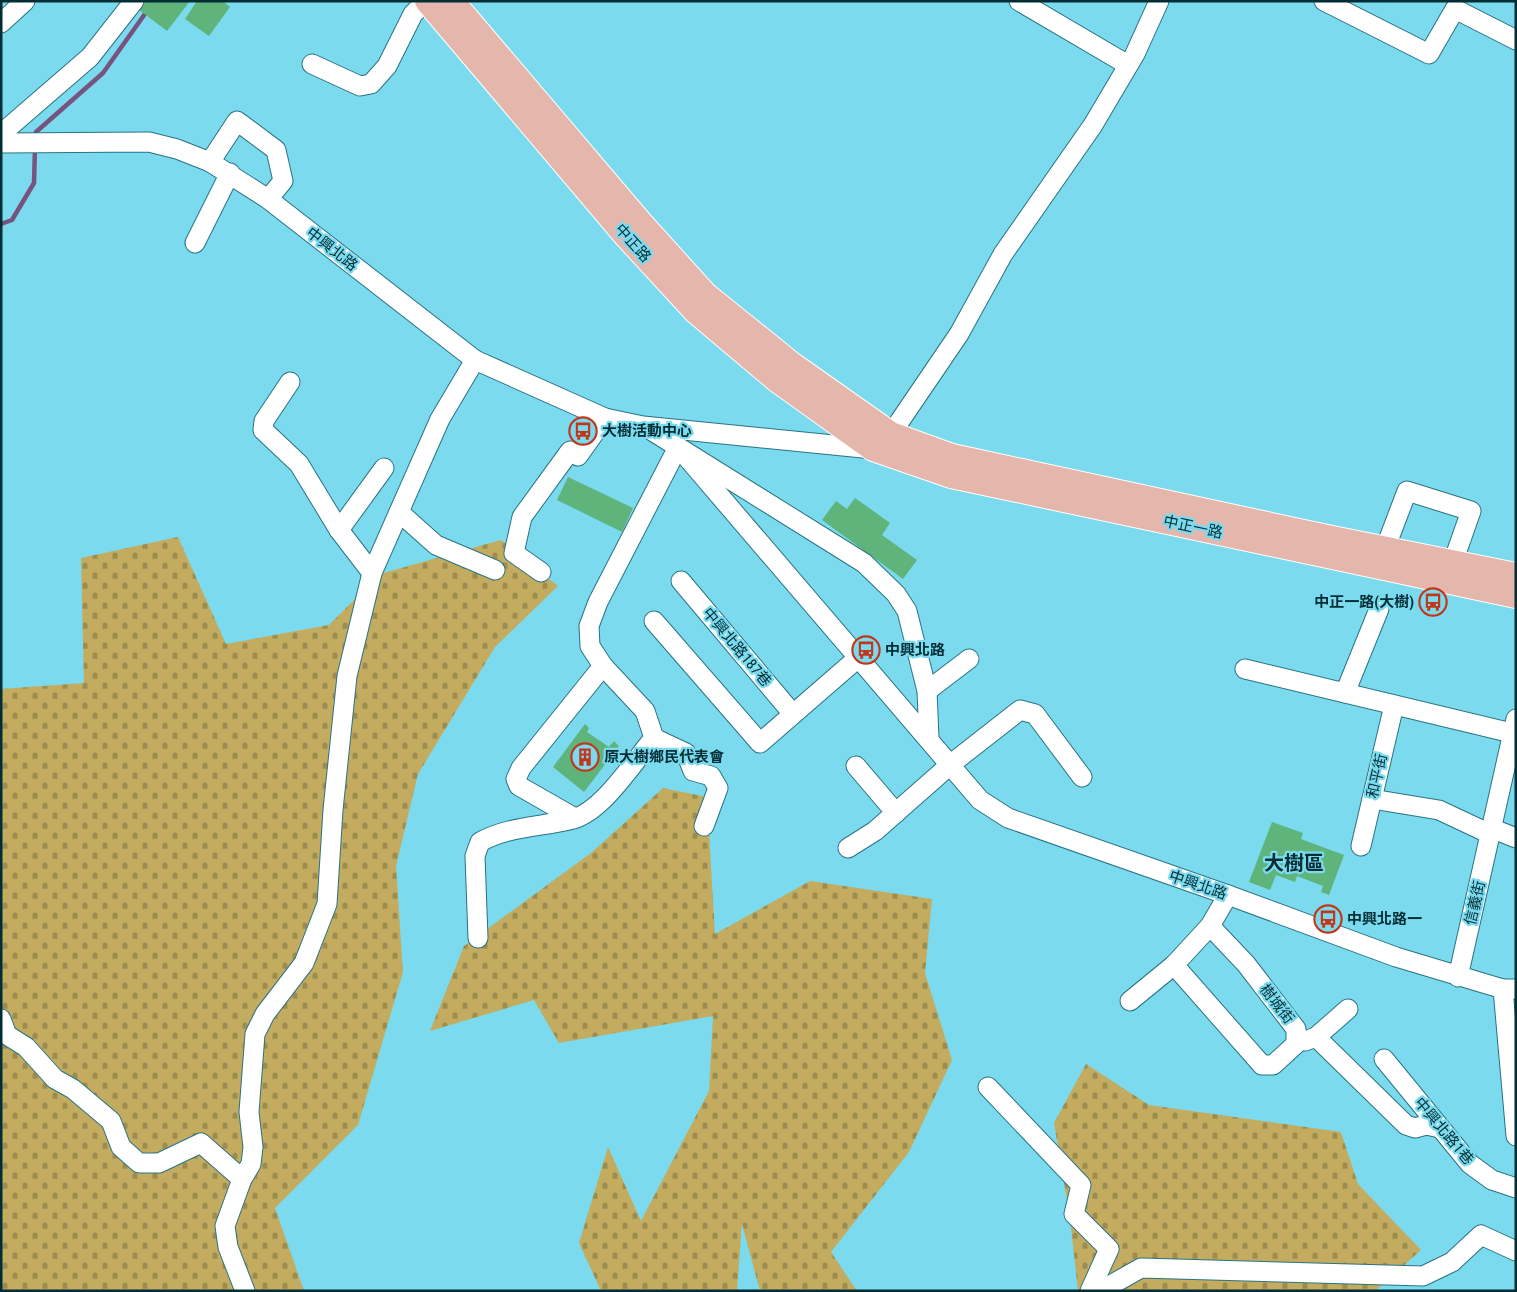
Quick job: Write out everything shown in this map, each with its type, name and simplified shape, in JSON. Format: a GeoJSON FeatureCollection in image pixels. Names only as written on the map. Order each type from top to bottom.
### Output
{"type":"FeatureCollection","features":[{"type":"Feature","properties":{"kind":"main road","name":"中正路"},"geometry":{"type":"LineString","coordinates":[[426,1],[626,236],[695,311],[778,381],[882,442]]}},
{"type":"Feature","properties":{"kind":"main road","name":"中正路"},"geometry":{"type":"LineString","coordinates":[[452,1],[640,222],[705,294],[793,365],[882,442]]}},
{"type":"Feature","properties":{"kind":"main road","name":"中正一路"},"geometry":{"type":"LineString","coordinates":[[882,442],[1516,575]]}},
{"type":"Feature","properties":{"kind":"main road","name":"中正一路"},"geometry":{"type":"LineString","coordinates":[[882,442],[951,476],[1516,596]]}},
{"type":"Feature","properties":{"kind":"street"},"geometry":{"type":"LineString","coordinates":[[1,23],[25,1]]}},
{"type":"Feature","properties":{"kind":"street"},"geometry":{"type":"LineString","coordinates":[[1,134],[90,57],[134,1]]}},
{"type":"Feature","properties":{"kind":"street"},"geometry":{"type":"LineString","coordinates":[[312,64],[360,86],[372,84],[387,66],[413,14],[426,1]]}},
{"type":"Feature","properties":{"kind":"street"},"geometry":{"type":"LineString","coordinates":[[1019,1],[1128,65]]}},
{"type":"Feature","properties":{"kind":"street"},"geometry":{"type":"LineString","coordinates":[[882,442],[959,334],[1003,254],[1093,125],[1128,65],[1159,1]]}},
{"type":"Feature","properties":{"kind":"street"},"geometry":{"type":"LineString","coordinates":[[1324,1],[1429,54],[1455,9],[1516,40]]}},
{"type":"Feature","properties":{"kind":"street"},"geometry":{"type":"LineString","coordinates":[[210,162],[237,121],[276,150],[283,181],[268,199]]}},
{"type":"Feature","properties":{"kind":"street","name":"中興北路"},"geometry":{"type":"LineString","coordinates":[[1,143],[149,142],[177,149],[210,162],[268,199],[475,360],[604,418],[644,426],[882,442]]}},
{"type":"Feature","properties":{"kind":"street"},"geometry":{"type":"LineString","coordinates":[[195,243],[230,173]]}},
{"type":"Feature","properties":{"kind":"street"},"geometry":{"type":"LineString","coordinates":[[245,1291],[228,1247],[225,1226],[242,1179],[251,1164],[254,1147],[249,1112],[255,1034],[265,1014],[304,964],[327,904],[333,810],[347,676],[372,573],[440,419],[475,360]]}},
{"type":"Feature","properties":{"kind":"street"},"geometry":{"type":"LineString","coordinates":[[290,382],[264,421],[263,430],[299,464],[339,530],[372,573]]}},
{"type":"Feature","properties":{"kind":"street"},"geometry":{"type":"LineString","coordinates":[[541,572],[514,553],[522,517],[570,451],[578,456],[604,418]]}},
{"type":"Feature","properties":{"kind":"street","name":"中興北路"},"geometry":{"type":"LineString","coordinates":[[644,426],[678,447],[929,738],[980,800],[1008,818],[1228,895],[1396,957],[1458,977],[1509,989],[1516,1136]]}},
{"type":"Feature","properties":{"kind":"street"},"geometry":{"type":"LineString","coordinates":[[704,826],[718,788],[712,776],[693,771],[686,753],[654,738],[645,711],[603,666],[590,646],[589,626],[598,602],[678,447],[864,563],[896,594],[907,611],[928,691],[929,738]]}},
{"type":"Feature","properties":{"kind":"street"},"geometry":{"type":"LineString","coordinates":[[339,530],[384,468]]}},
{"type":"Feature","properties":{"kind":"street"},"geometry":{"type":"LineString","coordinates":[[1385,549],[1407,491],[1471,511],[1452,562]]}},
{"type":"Feature","properties":{"kind":"street"},"geometry":{"type":"LineString","coordinates":[[399,512],[436,545],[495,570]]}},
{"type":"Feature","properties":{"kind":"street","name":"中興北路187巷"},"geometry":{"type":"LineString","coordinates":[[681,581],[793,714]]}},
{"type":"Feature","properties":{"kind":"street"},"geometry":{"type":"LineString","coordinates":[[1345,693],[1379,609]]}},
{"type":"Feature","properties":{"kind":"street"},"geometry":{"type":"LineString","coordinates":[[654,621],[760,743],[859,657]]}},
{"type":"Feature","properties":{"kind":"street"},"geometry":{"type":"LineString","coordinates":[[928,691],[969,658]]}},
{"type":"Feature","properties":{"kind":"street"},"geometry":{"type":"LineString","coordinates":[[575,818],[519,786],[516,779],[521,768],[603,666]]}},
{"type":"Feature","properties":{"kind":"street"},"geometry":{"type":"LineString","coordinates":[[1245,669],[1394,705],[1515,728]]}},
{"type":"Feature","properties":{"kind":"street","name":"和平街"},"geometry":{"type":"LineString","coordinates":[[1361,846],[1394,705]]}},
{"type":"Feature","properties":{"kind":"street"},"geometry":{"type":"LineString","coordinates":[[848,848],[875,831],[951,764],[1020,710],[1035,714],[1082,777]]}},
{"type":"Feature","properties":{"kind":"street","name":"信義街"},"geometry":{"type":"LineString","coordinates":[[1458,977],[1515,728]]}},
{"type":"Feature","properties":{"kind":"street"},"geometry":{"type":"LineString","coordinates":[[478,938],[475,856],[480,842],[496,834],[575,818],[597,806],[654,738]]}},
{"type":"Feature","properties":{"kind":"street"},"geometry":{"type":"LineString","coordinates":[[856,766],[896,813]]}},
{"type":"Feature","properties":{"kind":"street"},"geometry":{"type":"LineString","coordinates":[[1372,799],[1439,810],[1491,831],[1516,838]]}},
{"type":"Feature","properties":{"kind":"street"},"geometry":{"type":"LineString","coordinates":[[1130,1002],[1174,965],[1210,926],[1228,895]]}},
{"type":"Feature","properties":{"kind":"street","name":"樹城街"},"geometry":{"type":"LineString","coordinates":[[1174,965],[1262,1065],[1273,1065],[1296,1044],[1296,1029],[1246,964],[1210,926]]}},
{"type":"Feature","properties":{"kind":"street"},"geometry":{"type":"LineString","coordinates":[[1296,1044],[1316,1037],[1348,1009]]}},
{"type":"Feature","properties":{"kind":"street"},"geometry":{"type":"LineString","coordinates":[[1,1020],[7,1035],[26,1047],[55,1079],[73,1089],[111,1121],[121,1147],[139,1163],[159,1164],[201,1144],[242,1179]]}},
{"type":"Feature","properties":{"kind":"street"},"geometry":{"type":"LineString","coordinates":[[1316,1037],[1406,1125],[1415,1128],[1426,1125],[1440,1128]]}},
{"type":"Feature","properties":{"kind":"street","name":"中興北路1巷"},"geometry":{"type":"LineString","coordinates":[[1384,1059],[1470,1164],[1492,1180],[1516,1188]]}},
{"type":"Feature","properties":{"kind":"street"},"geometry":{"type":"LineString","coordinates":[[988,1087],[1081,1185],[1074,1214],[1109,1249],[1090,1291]]}},
{"type":"Feature","properties":{"kind":"street"},"geometry":{"type":"LineString","coordinates":[[1100,1291],[1141,1268],[1422,1276],[1452,1262],[1481,1235],[1516,1251]]}},
{"type":"Feature","properties":{"kind":"green space"},"geometry":{"type":"Polygon","coordinates":[[[178,537],[226,644],[329,625],[380,574],[501,540],[558,586],[495,647],[418,774],[396,866],[403,972],[358,1125],[275,1208],[304,1291],[1,1291],[1,689],[84,683],[81,558],[178,537]]]}},
{"type":"Feature","properties":{"kind":"green space"},"geometry":{"type":"Polygon","coordinates":[[[663,788],[707,797],[715,934],[810,881],[932,899],[925,973],[952,1060],[909,1152],[831,1252],[857,1291],[760,1291],[742,1224],[737,1291],[601,1291],[579,1243],[608,1147],[641,1221],[709,1091],[713,1016],[559,1043],[534,1000],[430,1031],[464,946],[591,853],[663,788]]]}},
{"type":"Feature","properties":{"kind":"green space"},"geometry":{"type":"Polygon","coordinates":[[[1086,1064],[1149,1105],[1341,1132],[1358,1184],[1421,1250],[1375,1291],[1078,1291],[1070,1218],[1054,1123],[1086,1064]]]}},
{"type":"Feature","properties":{"kind":"building"},"geometry":{"type":"Polygon","coordinates":[[[145,1],[190,1],[167,31],[138,9],[145,1]]]}},
{"type":"Feature","properties":{"kind":"building"},"geometry":{"type":"Polygon","coordinates":[[[197,1],[223,1],[230,7],[209,36],[185,19],[197,1]]]}},
{"type":"Feature","properties":{"kind":"building"},"geometry":{"type":"Polygon","coordinates":[[[568,477],[633,508],[622,532],[557,500],[568,477]]]}},
{"type":"Feature","properties":{"kind":"building"},"geometry":{"type":"Polygon","coordinates":[[[855,498],[890,523],[882,535],[917,560],[903,579],[822,520],[836,501],[847,509],[855,498]]]}},
{"type":"Feature","properties":{"kind":"building","name":"原大樹鄉民代表會"},"geometry":{"type":"Polygon","coordinates":[[[585,724],[589,728],[587,732],[609,747],[614,741],[619,746],[584,792],[553,767],[585,724]]]}},
{"type":"Feature","properties":{"kind":"building"},"geometry":{"type":"Polygon","coordinates":[[[1272,822],[1303,833],[1301,839],[1344,855],[1329,895],[1321,892],[1323,886],[1297,876],[1295,882],[1276,875],[1270,890],[1249,882],[1272,822]]]}},
{"type":"Feature","properties":{"kind":"waterway"},"geometry":{"type":"LineString","coordinates":[[35,139],[36,132],[103,73],[147,11]]}},
{"type":"Feature","properties":{"kind":"waterway"},"geometry":{"type":"LineString","coordinates":[[1,224],[12,220],[34,183],[35,147]]}},
{"type":"Feature","properties":{"kind":"place","name":"大樹活動中心"},"geometry":{"type":"Point","coordinates":[583,431]}},
{"type":"Feature","properties":{"kind":"place","name":"中正一路(大樹)"},"geometry":{"type":"Point","coordinates":[1433,602]}},
{"type":"Feature","properties":{"kind":"place","name":"中興北路"},"geometry":{"type":"Point","coordinates":[866,650]}},
{"type":"Feature","properties":{"kind":"place","name":"原大樹鄉民代表會"},"geometry":{"type":"Point","coordinates":[585,757]}},
{"type":"Feature","properties":{"kind":"place","name":"中興北路一"},"geometry":{"type":"Point","coordinates":[1328,919]}},
{"type":"Feature","properties":{"kind":"district","name":"大樹區"},"geometry":{"type":"Point","coordinates":[1294,863]}}]}
